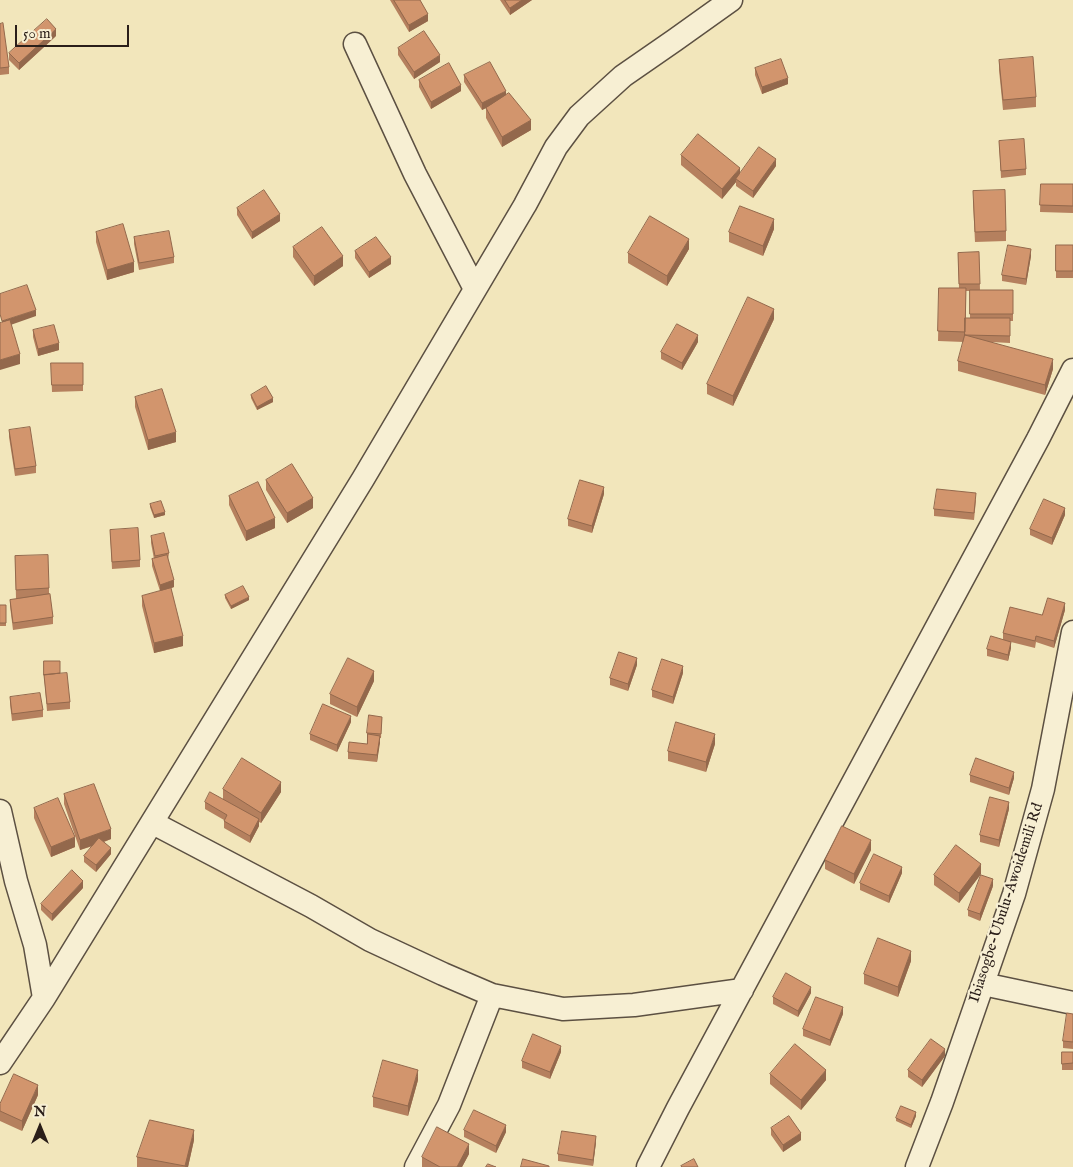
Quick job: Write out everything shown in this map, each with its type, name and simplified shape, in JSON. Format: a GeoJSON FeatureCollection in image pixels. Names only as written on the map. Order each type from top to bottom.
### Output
{"type":"FeatureCollection","features":[{"type":"Feature","properties":{"kind":"street"},"geometry":{"type":"LineString","coordinates":[[0,1063],[44,998],[153,823],[363,479],[525,205],[556,147],[579,116],[623,76],[731,0]]}},
{"type":"Feature","properties":{"kind":"street"},"geometry":{"type":"LineString","coordinates":[[355,44],[415,174],[475,289]]}},
{"type":"Feature","properties":{"kind":"street"},"geometry":{"type":"LineString","coordinates":[[648,1167],[1034,448],[1073,370]]}},
{"type":"Feature","properties":{"kind":"street","name":"Ibiasogbe-Ubulu-Awoidemili Rd"},"geometry":{"type":"LineString","coordinates":[[917,1167],[942,1102],[1014,894],[1044,789],[1067,693],[1073,632]]}},
{"type":"Feature","properties":{"kind":"street"},"geometry":{"type":"LineString","coordinates":[[0,811],[16,881],[35,945],[44,998]]}},
{"type":"Feature","properties":{"kind":"street"},"geometry":{"type":"LineString","coordinates":[[153,823],[311,906],[370,940],[492,995],[563,1010],[634,1005],[742,990]]}},
{"type":"Feature","properties":{"kind":"street"},"geometry":{"type":"LineString","coordinates":[[35,945],[43,953],[67,959]]}},
{"type":"Feature","properties":{"kind":"street"},"geometry":{"type":"LineString","coordinates":[[982,984],[1073,1003]]}},
{"type":"Feature","properties":{"kind":"street"},"geometry":{"type":"LineString","coordinates":[[416,1167],[449,1105],[492,995]]}},
{"type":"Feature","properties":{"kind":"building"},"geometry":{"type":"Polygon","coordinates":[[[394,0],[420,0],[428,14],[409,25],[394,0]]]}},
{"type":"Feature","properties":{"kind":"building"},"geometry":{"type":"Polygon","coordinates":[[[505,0],[522,0],[510,8],[505,0]]]}},
{"type":"Feature","properties":{"kind":"building"},"geometry":{"type":"Polygon","coordinates":[[[47,19],[56,29],[19,63],[9,53],[47,19]]]}},
{"type":"Feature","properties":{"kind":"building"},"geometry":{"type":"Polygon","coordinates":[[[3,23],[9,67],[0,68],[0,24],[3,23]]]}},
{"type":"Feature","properties":{"kind":"building"},"geometry":{"type":"Polygon","coordinates":[[[424,31],[440,55],[414,72],[398,48],[424,31]]]}},
{"type":"Feature","properties":{"kind":"building"},"geometry":{"type":"Polygon","coordinates":[[[1033,57],[1036,97],[1003,100],[999,60],[1033,57]]]}},
{"type":"Feature","properties":{"kind":"building"},"geometry":{"type":"Polygon","coordinates":[[[781,59],[788,78],[762,87],[755,68],[781,59]]]}},
{"type":"Feature","properties":{"kind":"building"},"geometry":{"type":"Polygon","coordinates":[[[490,62],[506,91],[482,103],[464,75],[490,62]]]}},
{"type":"Feature","properties":{"kind":"building"},"geometry":{"type":"Polygon","coordinates":[[[449,63],[461,85],[431,102],[419,80],[449,63]]]}},
{"type":"Feature","properties":{"kind":"building"},"geometry":{"type":"Polygon","coordinates":[[[509,93],[531,120],[502,137],[486,108],[509,93]]]}},
{"type":"Feature","properties":{"kind":"building"},"geometry":{"type":"Polygon","coordinates":[[[698,134],[740,168],[722,189],[681,155],[698,134]]]}},
{"type":"Feature","properties":{"kind":"building"},"geometry":{"type":"Polygon","coordinates":[[[1024,139],[1026,169],[1001,171],[999,141],[1024,139]]]}},
{"type":"Feature","properties":{"kind":"building"},"geometry":{"type":"Polygon","coordinates":[[[759,147],[776,159],[753,191],[736,179],[759,147]]]}},
{"type":"Feature","properties":{"kind":"building"},"geometry":{"type":"Polygon","coordinates":[[[1041,184],[1073,184],[1073,206],[1040,205],[1041,184]]]}},
{"type":"Feature","properties":{"kind":"building"},"geometry":{"type":"Polygon","coordinates":[[[264,190],[280,214],[252,232],[237,208],[264,190]]]}},
{"type":"Feature","properties":{"kind":"building"},"geometry":{"type":"Polygon","coordinates":[[[1005,190],[1006,231],[975,232],[973,191],[1005,190]]]}},
{"type":"Feature","properties":{"kind":"building"},"geometry":{"type":"Polygon","coordinates":[[[740,206],[774,219],[763,246],[729,232],[740,206]]]}},
{"type":"Feature","properties":{"kind":"building"},"geometry":{"type":"Polygon","coordinates":[[[650,216],[689,239],[667,276],[628,253],[650,216]]]}},
{"type":"Feature","properties":{"kind":"building"},"geometry":{"type":"Polygon","coordinates":[[[123,224],[134,262],[107,270],[96,232],[123,224]]]}},
{"type":"Feature","properties":{"kind":"building"},"geometry":{"type":"Polygon","coordinates":[[[322,227],[343,256],[314,276],[293,247],[322,227]]]}},
{"type":"Feature","properties":{"kind":"building"},"geometry":{"type":"Polygon","coordinates":[[[169,231],[174,257],[139,263],[134,237],[169,231]]]}},
{"type":"Feature","properties":{"kind":"building"},"geometry":{"type":"Polygon","coordinates":[[[376,237],[391,257],[369,272],[355,251],[376,237]]]}},
{"type":"Feature","properties":{"kind":"building"},"geometry":{"type":"Polygon","coordinates":[[[1008,245],[1031,249],[1026,279],[1002,275],[1008,245]]]}},
{"type":"Feature","properties":{"kind":"building"},"geometry":{"type":"Polygon","coordinates":[[[1056,245],[1073,245],[1073,271],[1056,271],[1056,245]]]}},
{"type":"Feature","properties":{"kind":"building"},"geometry":{"type":"Polygon","coordinates":[[[979,252],[980,284],[959,284],[958,253],[979,252]]]}},
{"type":"Feature","properties":{"kind":"building"},"geometry":{"type":"Polygon","coordinates":[[[27,285],[36,310],[2,321],[0,294],[27,285]]]}},
{"type":"Feature","properties":{"kind":"building"},"geometry":{"type":"Polygon","coordinates":[[[939,288],[966,288],[965,332],[938,331],[939,288]]]}},
{"type":"Feature","properties":{"kind":"building"},"geometry":{"type":"Polygon","coordinates":[[[970,290],[1013,290],[1013,314],[970,314],[970,290]]]}},
{"type":"Feature","properties":{"kind":"building"},"geometry":{"type":"Polygon","coordinates":[[[748,297],[774,309],[733,396],[707,384],[748,297]]]}},
{"type":"Feature","properties":{"kind":"building"},"geometry":{"type":"Polygon","coordinates":[[[965,318],[1010,318],[1010,336],[965,335],[965,318]]]}},
{"type":"Feature","properties":{"kind":"building"},"geometry":{"type":"Polygon","coordinates":[[[10,320],[20,354],[0,360],[0,323],[10,320]]]}},
{"type":"Feature","properties":{"kind":"building"},"geometry":{"type":"Polygon","coordinates":[[[677,324],[698,335],[682,363],[661,352],[677,324]]]}},
{"type":"Feature","properties":{"kind":"building"},"geometry":{"type":"Polygon","coordinates":[[[54,325],[59,343],[38,349],[33,330],[54,325]]]}},
{"type":"Feature","properties":{"kind":"building"},"geometry":{"type":"Polygon","coordinates":[[[965,335],[1053,359],[1045,385],[958,361],[965,335]]]}},
{"type":"Feature","properties":{"kind":"building"},"geometry":{"type":"Polygon","coordinates":[[[51,363],[83,363],[83,385],[52,385],[51,363]]]}},
{"type":"Feature","properties":{"kind":"building"},"geometry":{"type":"Polygon","coordinates":[[[266,386],[273,398],[257,407],[251,395],[266,386]]]}},
{"type":"Feature","properties":{"kind":"building"},"geometry":{"type":"Polygon","coordinates":[[[162,389],[176,432],[148,440],[135,397],[162,389]]]}},
{"type":"Feature","properties":{"kind":"building"},"geometry":{"type":"Polygon","coordinates":[[[30,427],[36,466],[15,469],[9,430],[30,427]]]}},
{"type":"Feature","properties":{"kind":"building"},"geometry":{"type":"Polygon","coordinates":[[[292,464],[313,498],[287,513],[266,480],[292,464]]]}},
{"type":"Feature","properties":{"kind":"building"},"geometry":{"type":"Polygon","coordinates":[[[580,480],[604,487],[592,526],[568,519],[580,480]]]}},
{"type":"Feature","properties":{"kind":"building"},"geometry":{"type":"Polygon","coordinates":[[[258,482],[275,518],[246,531],[229,496],[258,482]]]}},
{"type":"Feature","properties":{"kind":"building"},"geometry":{"type":"Polygon","coordinates":[[[937,489],[976,493],[974,513],[934,509],[937,489]]]}},
{"type":"Feature","properties":{"kind":"building"},"geometry":{"type":"Polygon","coordinates":[[[1044,499],[1065,508],[1052,538],[1030,529],[1044,499]]]}},
{"type":"Feature","properties":{"kind":"building"},"geometry":{"type":"Polygon","coordinates":[[[161,501],[165,512],[154,515],[150,504],[161,501]]]}},
{"type":"Feature","properties":{"kind":"building"},"geometry":{"type":"Polygon","coordinates":[[[138,528],[140,560],[112,562],[110,530],[138,528]]]}},
{"type":"Feature","properties":{"kind":"building"},"geometry":{"type":"Polygon","coordinates":[[[164,533],[169,553],[155,556],[151,536],[164,533]]]}},
{"type":"Feature","properties":{"kind":"building"},"geometry":{"type":"Polygon","coordinates":[[[48,555],[49,588],[16,590],[15,556],[48,555]]]}},
{"type":"Feature","properties":{"kind":"building"},"geometry":{"type":"Polygon","coordinates":[[[167,555],[174,580],[160,585],[152,559],[167,555]]]}},
{"type":"Feature","properties":{"kind":"building"},"geometry":{"type":"Polygon","coordinates":[[[243,586],[249,597],[231,606],[225,595],[243,586]]]}},
{"type":"Feature","properties":{"kind":"building"},"geometry":{"type":"Polygon","coordinates":[[[171,588],[183,636],[154,643],[142,596],[171,588]]]}},
{"type":"Feature","properties":{"kind":"building"},"geometry":{"type":"Polygon","coordinates":[[[50,594],[53,617],[13,623],[10,600],[50,594]]]}},
{"type":"Feature","properties":{"kind":"building"},"geometry":{"type":"Polygon","coordinates":[[[1048,598],[1065,603],[1054,641],[1036,636],[1035,641],[1003,633],[1010,607],[1042,615],[1048,598]]]}},
{"type":"Feature","properties":{"kind":"building"},"geometry":{"type":"Polygon","coordinates":[[[0,605],[6,605],[6,623],[0,623],[0,605]]]}},
{"type":"Feature","properties":{"kind":"building"},"geometry":{"type":"Polygon","coordinates":[[[991,636],[1011,642],[1008,655],[987,649],[991,636]]]}},
{"type":"Feature","properties":{"kind":"building"},"geometry":{"type":"Polygon","coordinates":[[[619,652],[637,658],[628,684],[610,678],[619,652]]]}},
{"type":"Feature","properties":{"kind":"building"},"geometry":{"type":"Polygon","coordinates":[[[348,658],[374,671],[357,707],[330,694],[348,658]]]}},
{"type":"Feature","properties":{"kind":"building"},"geometry":{"type":"Polygon","coordinates":[[[662,659],[683,666],[673,697],[652,690],[662,659]]]}},
{"type":"Feature","properties":{"kind":"building"},"geometry":{"type":"Polygon","coordinates":[[[44,661],[60,661],[60,673],[44,675],[44,661]]]}},
{"type":"Feature","properties":{"kind":"building"},"geometry":{"type":"Polygon","coordinates":[[[67,673],[70,702],[47,704],[44,675],[67,673]]]}},
{"type":"Feature","properties":{"kind":"building"},"geometry":{"type":"Polygon","coordinates":[[[40,693],[43,710],[12,714],[10,697],[40,693]]]}},
{"type":"Feature","properties":{"kind":"building"},"geometry":{"type":"Polygon","coordinates":[[[323,704],[351,716],[337,745],[310,734],[323,704]]]}},
{"type":"Feature","properties":{"kind":"building"},"geometry":{"type":"Polygon","coordinates":[[[369,715],[382,717],[381,734],[367,733],[369,715]]]}},
{"type":"Feature","properties":{"kind":"building"},"geometry":{"type":"Polygon","coordinates":[[[676,722],[715,734],[706,762],[668,751],[676,722]]]}},
{"type":"Feature","properties":{"kind":"building"},"geometry":{"type":"Polygon","coordinates":[[[368,734],[380,736],[377,755],[348,752],[349,742],[367,744],[368,734]]]}},
{"type":"Feature","properties":{"kind":"building"},"geometry":{"type":"Polygon","coordinates":[[[242,758],[281,782],[261,813],[223,789],[242,758]]]}},
{"type":"Feature","properties":{"kind":"building"},"geometry":{"type":"Polygon","coordinates":[[[976,758],[1014,772],[1009,788],[970,775],[976,758]]]}},
{"type":"Feature","properties":{"kind":"building"},"geometry":{"type":"Polygon","coordinates":[[[94,784],[111,829],[80,840],[64,794],[94,784]]]}},
{"type":"Feature","properties":{"kind":"building"},"geometry":{"type":"Polygon","coordinates":[[[210,792],[259,819],[250,836],[224,821],[227,815],[205,802],[210,792]]]}},
{"type":"Feature","properties":{"kind":"building"},"geometry":{"type":"Polygon","coordinates":[[[990,797],[1009,802],[999,840],[980,835],[990,797]]]}},
{"type":"Feature","properties":{"kind":"building"},"geometry":{"type":"Polygon","coordinates":[[[58,798],[75,837],[51,847],[34,808],[58,798]]]}},
{"type":"Feature","properties":{"kind":"building"},"geometry":{"type":"Polygon","coordinates":[[[842,826],[871,840],[854,874],[825,860],[842,826]]]}},
{"type":"Feature","properties":{"kind":"building"},"geometry":{"type":"Polygon","coordinates":[[[99,838],[111,848],[96,865],[84,856],[99,838]]]}},
{"type":"Feature","properties":{"kind":"building"},"geometry":{"type":"Polygon","coordinates":[[[956,845],[981,864],[959,893],[934,875],[956,845]]]}},
{"type":"Feature","properties":{"kind":"building"},"geometry":{"type":"Polygon","coordinates":[[[874,854],[902,867],[889,896],[860,883],[874,854]]]}},
{"type":"Feature","properties":{"kind":"building"},"geometry":{"type":"Polygon","coordinates":[[[72,870],[83,881],[52,914],[41,904],[72,870]]]}},
{"type":"Feature","properties":{"kind":"building"},"geometry":{"type":"Polygon","coordinates":[[[981,875],[993,879],[980,914],[968,910],[981,875]]]}},
{"type":"Feature","properties":{"kind":"building"},"geometry":{"type":"Polygon","coordinates":[[[878,938],[911,951],[898,987],[864,974],[878,938]]]}},
{"type":"Feature","properties":{"kind":"building"},"geometry":{"type":"Polygon","coordinates":[[[786,973],[811,987],[798,1011],[773,997],[786,973]]]}},
{"type":"Feature","properties":{"kind":"building"},"geometry":{"type":"Polygon","coordinates":[[[816,997],[843,1007],[830,1040],[803,1029],[816,997]]]}},
{"type":"Feature","properties":{"kind":"building"},"geometry":{"type":"Polygon","coordinates":[[[1067,1013],[1073,1014],[1073,1042],[1063,1041],[1067,1013]]]}},
{"type":"Feature","properties":{"kind":"building"},"geometry":{"type":"Polygon","coordinates":[[[533,1034],[561,1046],[550,1072],[522,1061],[533,1034]]]}},
{"type":"Feature","properties":{"kind":"building"},"geometry":{"type":"Polygon","coordinates":[[[931,1039],[945,1049],[922,1080],[908,1070],[931,1039]]]}},
{"type":"Feature","properties":{"kind":"building"},"geometry":{"type":"Polygon","coordinates":[[[795,1044],[826,1070],[801,1100],[770,1074],[795,1044]]]}},
{"type":"Feature","properties":{"kind":"building"},"geometry":{"type":"Polygon","coordinates":[[[1062,1052],[1073,1052],[1073,1063],[1062,1064],[1062,1052]]]}},
{"type":"Feature","properties":{"kind":"building"},"geometry":{"type":"Polygon","coordinates":[[[383,1060],[418,1070],[408,1106],[373,1097],[383,1060]]]}},
{"type":"Feature","properties":{"kind":"building"},"geometry":{"type":"Polygon","coordinates":[[[14,1074],[38,1085],[22,1121],[0,1111],[0,1104],[14,1074]]]}},
{"type":"Feature","properties":{"kind":"building"},"geometry":{"type":"Polygon","coordinates":[[[901,1106],[916,1112],[911,1125],[896,1118],[901,1106]]]}},
{"type":"Feature","properties":{"kind":"building"},"geometry":{"type":"Polygon","coordinates":[[[474,1110],[506,1125],[496,1146],[464,1130],[474,1110]]]}},
{"type":"Feature","properties":{"kind":"building"},"geometry":{"type":"Polygon","coordinates":[[[789,1116],[801,1133],[783,1145],[771,1128],[789,1116]]]}},
{"type":"Feature","properties":{"kind":"building"},"geometry":{"type":"Polygon","coordinates":[[[150,1120],[194,1130],[185,1166],[137,1157],[150,1120]]]}},
{"type":"Feature","properties":{"kind":"building"},"geometry":{"type":"Polygon","coordinates":[[[437,1127],[469,1144],[457,1167],[440,1167],[422,1157],[437,1127]]]}},
{"type":"Feature","properties":{"kind":"building"},"geometry":{"type":"Polygon","coordinates":[[[562,1131],[596,1136],[593,1160],[558,1154],[562,1131]]]}},
{"type":"Feature","properties":{"kind":"building"},"geometry":{"type":"Polygon","coordinates":[[[523,1159],[549,1166],[549,1167],[521,1167],[523,1159]]]}},
{"type":"Feature","properties":{"kind":"building"},"geometry":{"type":"Polygon","coordinates":[[[694,1159],[698,1167],[681,1166],[694,1159]]]}}]}
